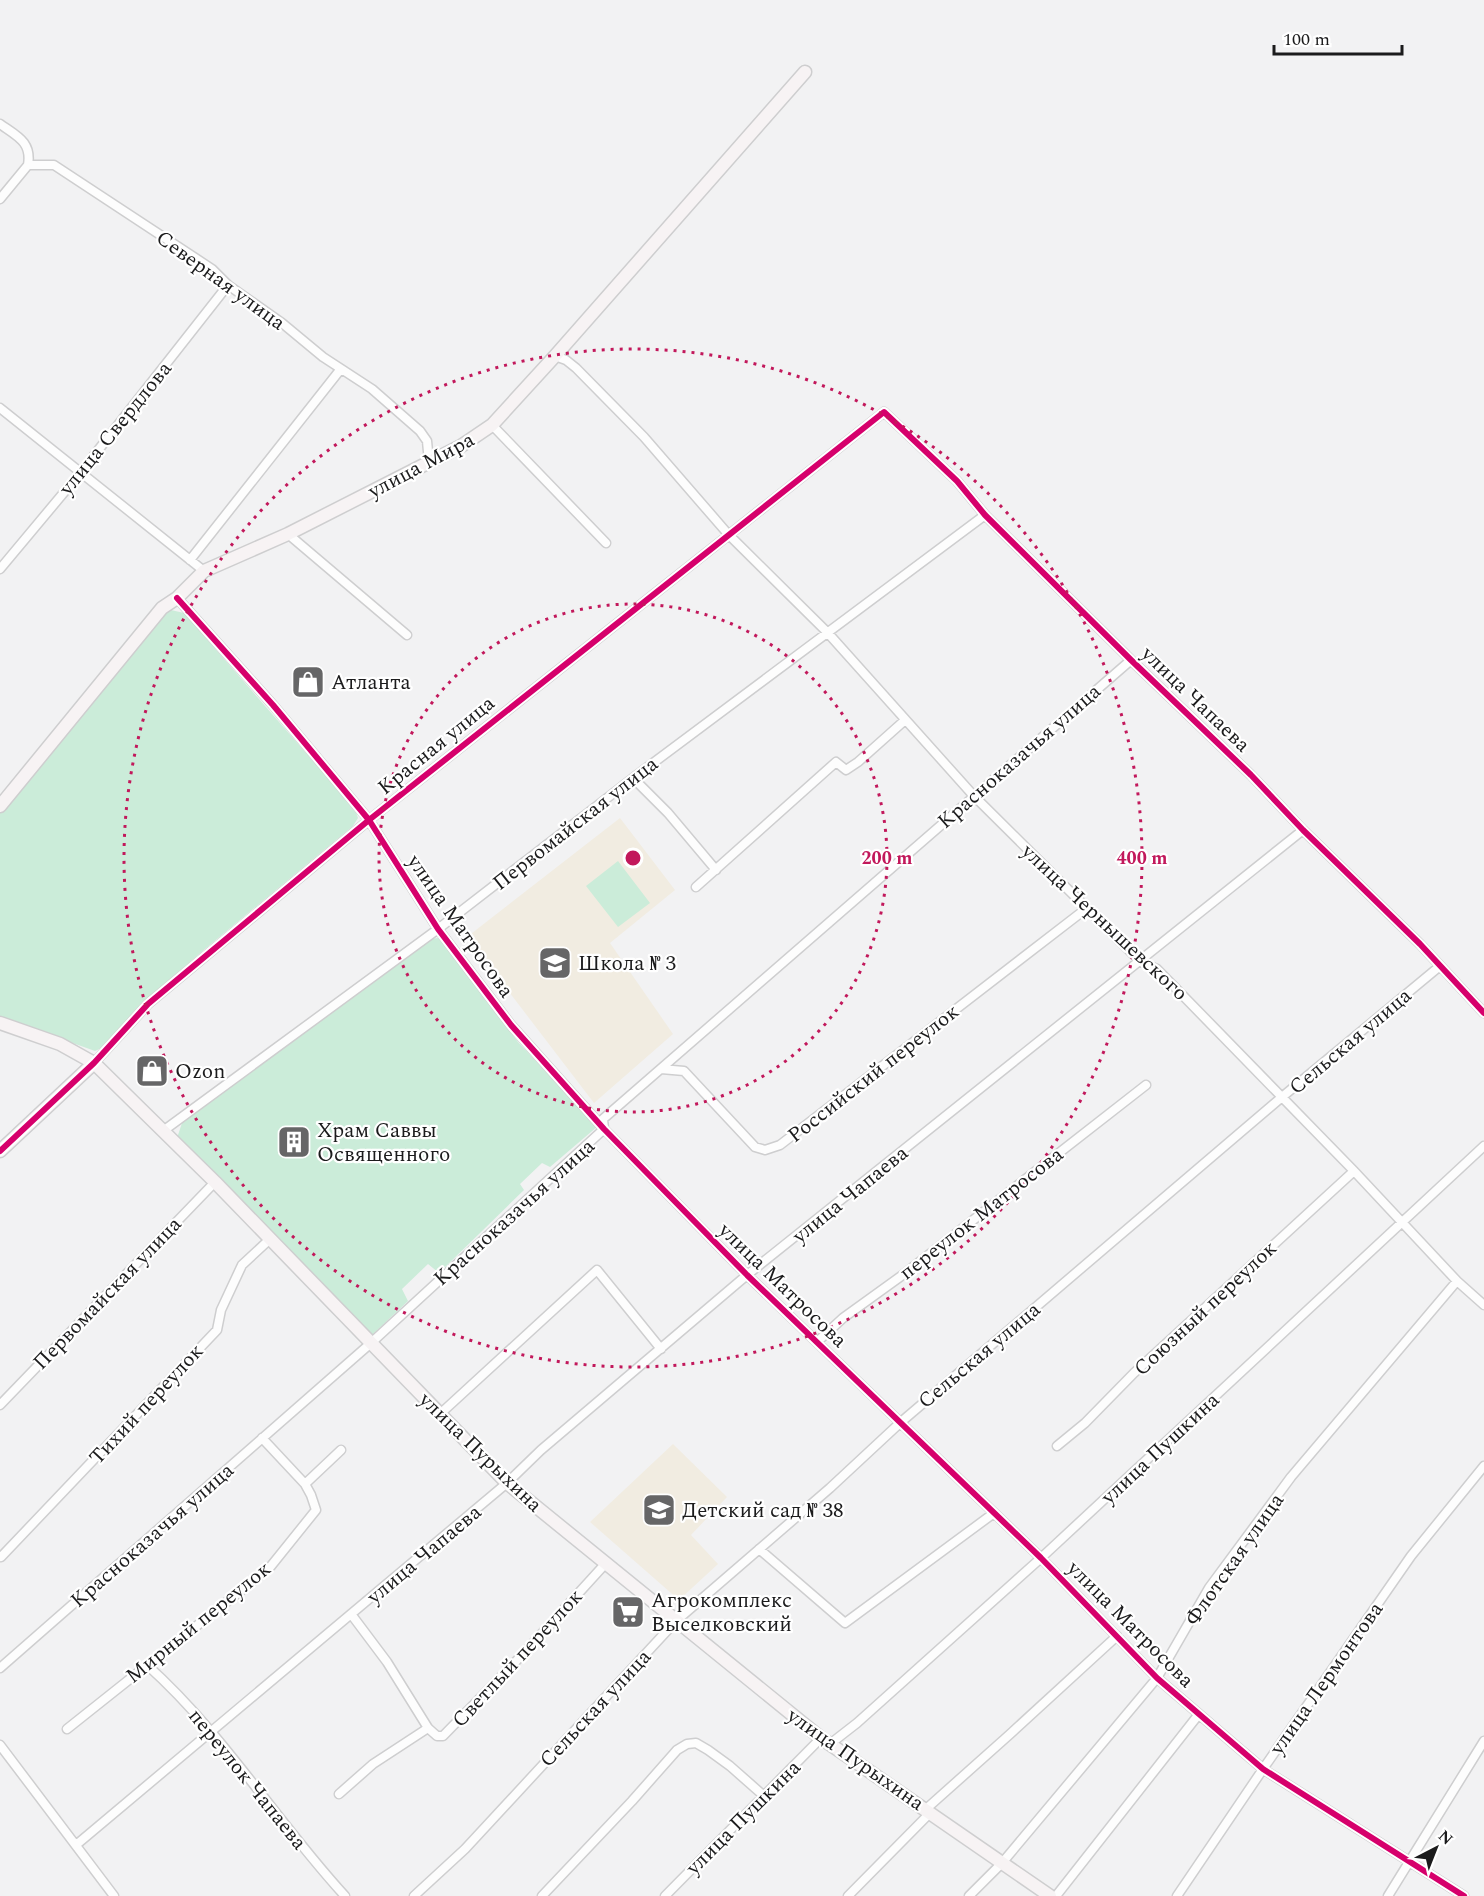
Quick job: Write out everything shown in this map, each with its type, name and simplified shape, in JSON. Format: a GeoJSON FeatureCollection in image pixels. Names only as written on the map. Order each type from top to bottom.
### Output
{"type":"FeatureCollection","features":[{"type":"Feature","properties":{"kind":"street","name":"улица Мира"},"geometry":{"type":"LineString","coordinates":[[0,806],[162,608],[177,598],[204,571],[288,534],[461,446],[492,425],[805,72]]}},
{"type":"Feature","properties":{"kind":"street"},"geometry":{"type":"LineString","coordinates":[[0,124],[25,142],[30,154],[28,165],[0,199]]}},
{"type":"Feature","properties":{"kind":"street","name":"Северная улица"},"geometry":{"type":"LineString","coordinates":[[28,165],[54,165],[212,269],[228,285],[282,323],[340,370],[372,389],[420,431],[427,441],[429,462]]}},
{"type":"Feature","properties":{"kind":"street","name":"улица Свердлова"},"geometry":{"type":"LineString","coordinates":[[0,569],[81,472],[228,285]]}},
{"type":"Feature","properties":{"kind":"street","name":"улица Чернышевского"},"geometry":{"type":"LineString","coordinates":[[555,356],[566,360],[576,368],[644,437],[728,534],[827,632],[904,721],[973,795],[1141,962],[1157,969],[1354,1171],[1457,1281],[1484,1305]]}},
{"type":"Feature","properties":{"kind":"street"},"geometry":{"type":"LineString","coordinates":[[190,560],[340,370]]}},
{"type":"Feature","properties":{"kind":"street"},"geometry":{"type":"LineString","coordinates":[[0,408],[204,571]]}},
{"type":"Feature","properties":{"kind":"street","name":"Красная улица"},"geometry":{"type":"LineString","coordinates":[[0,1151],[94,1063],[148,1004],[369,819],[884,412]]}},
{"type":"Feature","properties":{"kind":"street","name":"улица Чапаева"},"geometry":{"type":"LineString","coordinates":[[884,412],[957,481],[985,514],[1131,660],[1251,775],[1302,830],[1420,944],[1484,1013]]}},
{"type":"Feature","properties":{"kind":"street"},"geometry":{"type":"LineString","coordinates":[[492,425],[606,543]]}},
{"type":"Feature","properties":{"kind":"street","name":"Первомайская улица"},"geometry":{"type":"LineString","coordinates":[[164,1131],[438,929],[633,778],[985,514]]}},
{"type":"Feature","properties":{"kind":"street"},"geometry":{"type":"LineString","coordinates":[[288,534],[407,635]]}},
{"type":"Feature","properties":{"kind":"street","name":"улица Матросова"},"geometry":{"type":"LineString","coordinates":[[177,598],[273,705],[369,819],[438,929],[511,1025],[604,1129],[747,1275],[1041,1558],[1157,1678],[1263,1769],[1464,1896]]}},
{"type":"Feature","properties":{"kind":"street","name":"Красноказачья улица"},"geometry":{"type":"LineString","coordinates":[[0,1668],[371,1343],[604,1129],[603,1119],[1131,660]]}},
{"type":"Feature","properties":{"kind":"street"},"geometry":{"type":"LineString","coordinates":[[696,887],[836,762],[846,770],[904,721]]}},
{"type":"Feature","properties":{"kind":"street"},"geometry":{"type":"LineString","coordinates":[[633,778],[668,813],[716,870]]}},
{"type":"Feature","properties":{"kind":"street"},"geometry":{"type":"LineString","coordinates":[[0,789],[17,785]]}},
{"type":"Feature","properties":{"kind":"street","name":"улица Чапаева"},"geometry":{"type":"LineString","coordinates":[[76,1845],[507,1483],[542,1450],[747,1275],[1141,962],[1302,830]]}},
{"type":"Feature","properties":{"kind":"street","name":"Российский переулок"},"geometry":{"type":"LineString","coordinates":[[661,1069],[684,1071],[755,1147],[765,1150],[780,1145],[1087,908]]}},
{"type":"Feature","properties":{"kind":"street","name":"Сельская улица"},"geometry":{"type":"LineString","coordinates":[[414,1896],[465,1849],[676,1621],[830,1488],[901,1422],[1282,1097],[1440,966]]}},
{"type":"Feature","properties":{"kind":"street","name":"улица Пурыхина"},"geometry":{"type":"LineString","coordinates":[[0,1023],[60,1044],[94,1063],[215,1182],[507,1483],[826,1741],[1050,1896]]}},
{"type":"Feature","properties":{"kind":"street","name":"переулок Матросова"},"geometry":{"type":"LineString","coordinates":[[817,1342],[843,1318],[904,1274],[1146,1085]]}},
{"type":"Feature","properties":{"kind":"street","name":"улица Пушкина"},"geometry":{"type":"LineString","coordinates":[[665,1896],[764,1796],[826,1741],[857,1724],[1041,1558],[1484,1146]]}},
{"type":"Feature","properties":{"kind":"street","name":"Союзный переулок"},"geometry":{"type":"LineString","coordinates":[[1057,1446],[1085,1423],[1134,1373],[1354,1171]]}},
{"type":"Feature","properties":{"kind":"street","name":"Первомайская улица"},"geometry":{"type":"LineString","coordinates":[[0,1405],[215,1182]]}},
{"type":"Feature","properties":{"kind":"street","name":"Тихий переулок"},"geometry":{"type":"LineString","coordinates":[[1,1557],[217,1330],[221,1310],[242,1265],[270,1239]]}},
{"type":"Feature","properties":{"kind":"street"},"geometry":{"type":"LineString","coordinates":[[440,1414],[597,1270],[661,1349]]}},
{"type":"Feature","properties":{"kind":"street","name":"Флотская улица"},"geometry":{"type":"LineString","coordinates":[[969,1896],[1002,1863],[1157,1678],[1209,1588],[1291,1477],[1457,1281]]}},
{"type":"Feature","properties":{"kind":"street"},"geometry":{"type":"LineString","coordinates":[[262,1438],[305,1484],[341,1450]]}},
{"type":"Feature","properties":{"kind":"street","name":"улица Лермонтова"},"geometry":{"type":"LineString","coordinates":[[1178,1896],[1411,1556],[1484,1466]]}},
{"type":"Feature","properties":{"kind":"street","name":"Мирный переулок"},"geometry":{"type":"LineString","coordinates":[[66,1729],[271,1566],[316,1510],[305,1484]]}},
{"type":"Feature","properties":{"kind":"street"},"geometry":{"type":"LineString","coordinates":[[759,1549],[845,1623],[994,1513]]}},
{"type":"Feature","properties":{"kind":"street","name":"Светлый переулок"},"geometry":{"type":"LineString","coordinates":[[339,1794],[373,1764],[428,1728],[436,1736],[443,1736],[524,1653],[606,1563]]}},
{"type":"Feature","properties":{"kind":"street","name":"улица Чапаева"},"geometry":{"type":"LineString","coordinates":[[351,1614],[387,1662],[428,1728]]}},
{"type":"Feature","properties":{"kind":"street"},"geometry":{"type":"LineString","coordinates":[[848,1896],[928,1811],[1117,1636]]}},
{"type":"Feature","properties":{"kind":"street","name":"переулок Чапаева"},"geometry":{"type":"LineString","coordinates":[[147,1665],[184,1700],[212,1731],[297,1840],[345,1896]]}},
{"type":"Feature","properties":{"kind":"street"},"geometry":{"type":"LineString","coordinates":[[1056,1896],[1199,1714]]}},
{"type":"Feature","properties":{"kind":"street"},"geometry":{"type":"LineString","coordinates":[[1388,1896],[1484,1741]]}},
{"type":"Feature","properties":{"kind":"street"},"geometry":{"type":"LineString","coordinates":[[548,1894],[677,1750],[687,1744],[696,1743],[708,1750],[764,1796]]}},
{"type":"Feature","properties":{"kind":"street"},"geometry":{"type":"LineString","coordinates":[[0,1745],[114,1896]]}},
{"type":"Feature","properties":{"kind":"shaded area","name":"Школа № 3"},"geometry":{"type":"Polygon","coordinates":[[[620,818],[675,890],[610,943],[673,1034],[594,1103],[467,937],[620,818]]]}},
{"type":"Feature","properties":{"kind":"shaded area","name":"Детский сад № 38"},"geometry":{"type":"Polygon","coordinates":[[[673,1444],[727,1497],[691,1535],[718,1564],[679,1600],[590,1522],[673,1444]]]}},
{"type":"Feature","properties":{"kind":"green space"},"geometry":{"type":"Polygon","coordinates":[[[166,611],[184,613],[355,809],[358,818],[353,826],[145,1001],[106,1046],[95,1051],[0,1017],[0,810],[166,611]]]}},
{"type":"Feature","properties":{"kind":"green space"},"geometry":{"type":"Polygon","coordinates":[[[618,861],[650,903],[618,927],[586,886],[618,861]]]}},
{"type":"Feature","properties":{"kind":"green space"},"geometry":{"type":"Polygon","coordinates":[[[438,938],[445,944],[518,1042],[598,1126],[550,1167],[542,1163],[520,1184],[524,1190],[439,1273],[428,1264],[402,1289],[408,1301],[372,1335],[177,1138],[182,1123],[430,939],[438,938]]]}},
{"type":"Feature","properties":{"kind":"cycle path"},"geometry":{"type":"LineString","coordinates":[[0,1151],[94,1063],[148,1004],[369,820],[884,412],[957,481],[985,515],[1420,944],[1484,1013]]}},
{"type":"Feature","properties":{"kind":"cycle path"},"geometry":{"type":"LineString","coordinates":[[177,598],[273,705],[369,820],[438,929],[511,1025],[604,1129],[747,1275],[1041,1558],[1157,1678],[1263,1769],[1464,1896]]}},
{"type":"Feature","properties":{"kind":"place","name":"Атланта"},"geometry":{"type":"Point","coordinates":[308,682]}},
{"type":"Feature","properties":{"kind":"place","name":"Школа № 3"},"geometry":{"type":"Point","coordinates":[555,963]}},
{"type":"Feature","properties":{"kind":"place","name":"Ozon"},"geometry":{"type":"Point","coordinates":[152,1071]}},
{"type":"Feature","properties":{"kind":"place","name":"Храм Саввы Освященного"},"geometry":{"type":"Point","coordinates":[294,1142]}},
{"type":"Feature","properties":{"kind":"place","name":"Детский сад № 38"},"geometry":{"type":"Point","coordinates":[659,1510]}},
{"type":"Feature","properties":{"kind":"place","name":"Агрокомплекс Выселковский"},"geometry":{"type":"Point","coordinates":[628,1612]}}]}
